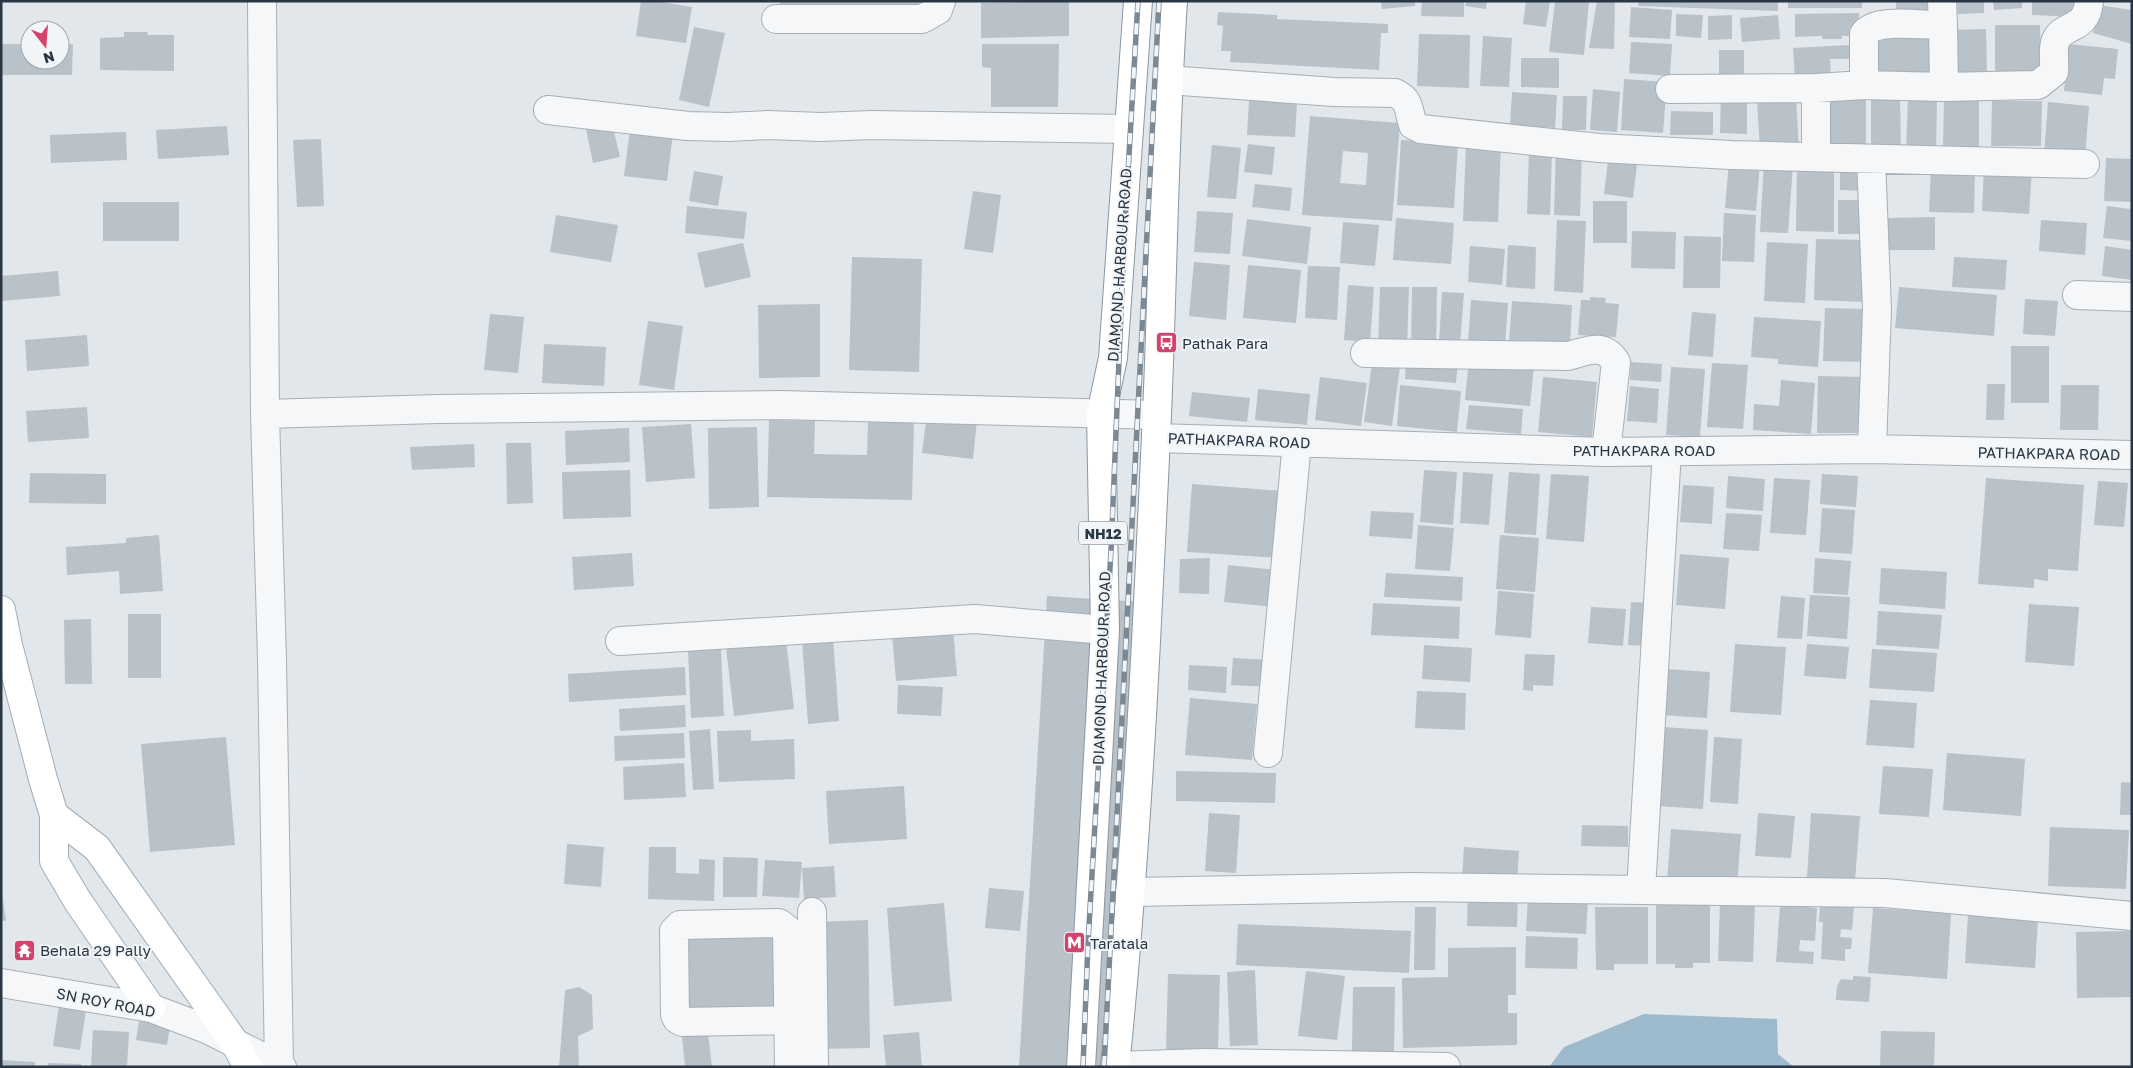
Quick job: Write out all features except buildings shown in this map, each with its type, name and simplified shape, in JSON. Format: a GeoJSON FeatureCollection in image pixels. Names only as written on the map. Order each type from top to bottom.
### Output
{"type":"FeatureCollection","features":[{"type":"Feature","properties":{"kind":"main road","name":"DIAMOND HARBOUR ROAD"},"geometry":{"type":"LineString","coordinates":[[1081,1067],[1105,630],[1101,414],[1114,358],[1138,1]]}},
{"type":"Feature","properties":{"kind":"main road"},"geometry":{"type":"LineString","coordinates":[[1115,1067],[1140,752],[1156,426],[1168,80],[1173,1]]}},
{"type":"Feature","properties":{"kind":"main road"},"geometry":{"type":"LineString","coordinates":[[1,610],[8,645],[54,814],[54,861],[77,900],[151,1008]]}},
{"type":"Feature","properties":{"kind":"main road"},"geometry":{"type":"LineString","coordinates":[[54,814],[97,848],[235,1043],[248,1067]]}},
{"type":"Feature","properties":{"kind":"street"},"geometry":{"type":"LineString","coordinates":[[262,1],[264,414],[272,660],[281,1066]]}},
{"type":"Feature","properties":{"kind":"street"},"geometry":{"type":"LineString","coordinates":[[776,19],[922,19],[938,10],[941,1]]}},
{"type":"Feature","properties":{"kind":"street"},"geometry":{"type":"LineString","coordinates":[[1670,89],[1816,88],[1864,85],[1944,87],[2038,85],[2054,72],[2055,42],[2061,33],[2073,29],[2081,22],[2089,9],[2090,1]]}},
{"type":"Feature","properties":{"kind":"street"},"geometry":{"type":"LineString","coordinates":[[1864,85],[1864,34],[1868,28],[1875,25],[1890,24],[1942,13],[1944,87]]}},
{"type":"Feature","properties":{"kind":"street"},"geometry":{"type":"LineString","coordinates":[[1168,80],[1334,92],[1395,94],[1403,97],[1408,104],[1413,125],[1421,129],[1599,148],[1731,155],[2085,164]]}},
{"type":"Feature","properties":{"kind":"street"},"geometry":{"type":"LineString","coordinates":[[1816,88],[1816,156]]}},
{"type":"Feature","properties":{"kind":"street"},"geometry":{"type":"LineString","coordinates":[[548,110],[688,126],[768,125],[821,127],[871,125],[1129,129]]}},
{"type":"Feature","properties":{"kind":"street"},"geometry":{"type":"LineString","coordinates":[[1871,159],[1877,309],[1872,450]]}},
{"type":"Feature","properties":{"kind":"street"},"geometry":{"type":"LineString","coordinates":[[2077,295],[2132,297]]}},
{"type":"Feature","properties":{"kind":"street"},"geometry":{"type":"LineString","coordinates":[[1365,353],[1568,356],[1599,349],[1610,353],[1616,362],[1606,452]]}},
{"type":"Feature","properties":{"kind":"street","name":"PATHAKPARA ROAD"},"geometry":{"type":"LineString","coordinates":[[264,414],[780,405],[1101,414],[1156,426],[1298,442],[1606,452],[1872,450],[2132,455]]}},
{"type":"Feature","properties":{"kind":"street"},"geometry":{"type":"LineString","coordinates":[[1268,753],[1298,442]]}},
{"type":"Feature","properties":{"kind":"street"},"geometry":{"type":"LineString","coordinates":[[1641,890],[1667,451]]}},
{"type":"Feature","properties":{"kind":"street"},"geometry":{"type":"LineString","coordinates":[[620,642],[975,619],[1105,630]]}},
{"type":"Feature","properties":{"kind":"street"},"geometry":{"type":"LineString","coordinates":[[1130,892],[1411,887],[1884,893],[2132,916]]}},
{"type":"Feature","properties":{"kind":"street"},"geometry":{"type":"LineString","coordinates":[[812,912],[814,1067]]}},
{"type":"Feature","properties":{"kind":"street"},"geometry":{"type":"LineString","coordinates":[[788,1020],[682,1022],[677,1019],[675,1014],[674,931],[676,927],[779,923],[784,925],[787,929],[789,1067]]}},
{"type":"Feature","properties":{"kind":"street","name":"SN ROY ROAD"},"geometry":{"type":"LineString","coordinates":[[1,982],[151,1008],[209,1030],[281,1066]]}},
{"type":"Feature","properties":{"kind":"street"},"geometry":{"type":"LineString","coordinates":[[1115,1067],[1204,1064],[1446,1067]]}},
{"type":"Feature","properties":{"kind":"water"},"geometry":{"type":"Polygon","coordinates":[[[1644,1014],[1777,1019],[1778,1054],[1794,1067],[1549,1067],[1564,1047],[1644,1014]]]}},
{"type":"Feature","properties":{"kind":"railway"},"geometry":{"type":"LineString","coordinates":[[1083,1067],[1088,943],[1111,551],[1124,241],[1138,1]]}},
{"type":"Feature","properties":{"kind":"railway"},"geometry":{"type":"LineString","coordinates":[[1104,1067],[1159,1]]}},
{"type":"Feature","properties":{"kind":"place","name":"Pathak Para"},"geometry":{"type":"Point","coordinates":[1166,343]}},
{"type":"Feature","properties":{"kind":"place","name":"Taratala"},"geometry":{"type":"Point","coordinates":[1074,943]}},
{"type":"Feature","properties":{"kind":"place","name":"Behala 29 Pally"},"geometry":{"type":"Point","coordinates":[24,950]}}]}
